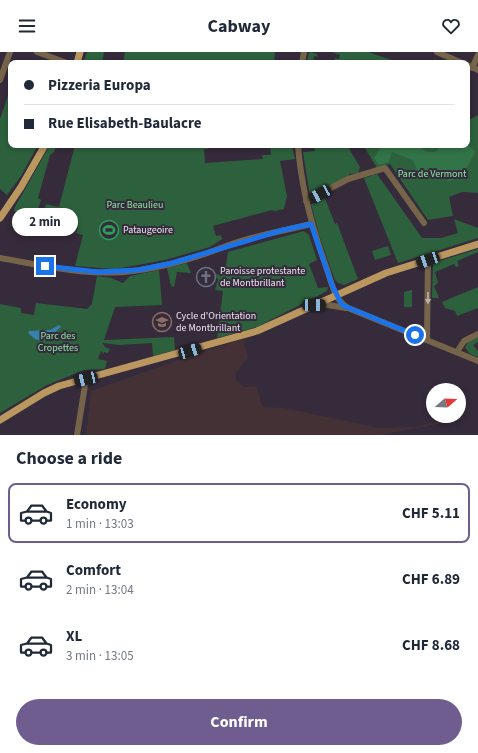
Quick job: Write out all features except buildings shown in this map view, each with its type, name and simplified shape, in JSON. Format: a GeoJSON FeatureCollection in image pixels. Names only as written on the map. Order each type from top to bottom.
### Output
{"type":"FeatureCollection","features":[{"type":"Feature","properties":{"kind":"main road"},"geometry":{"type":"LineString","coordinates":[[0,218],[21,187],[43,148]]}},
{"type":"Feature","properties":{"kind":"main road"},"geometry":{"type":"LineString","coordinates":[[0,420],[49,390],[257,331],[271,326],[336,294],[386,273],[478,244]]}},
{"type":"Feature","properties":{"kind":"street"},"geometry":{"type":"LineString","coordinates":[[0,80],[10,52]]}},
{"type":"Feature","properties":{"kind":"street"},"geometry":{"type":"LineString","coordinates":[[37,52],[59,60]]}},
{"type":"Feature","properties":{"kind":"street"},"geometry":{"type":"LineString","coordinates":[[437,52],[455,60]]}},
{"type":"Feature","properties":{"kind":"street"},"geometry":{"type":"LineString","coordinates":[[470,68],[478,55]]}},
{"type":"Feature","properties":{"kind":"street"},"geometry":{"type":"LineString","coordinates":[[298,148],[306,202],[311,224],[336,294],[342,305],[478,361]]}},
{"type":"Feature","properties":{"kind":"street"},"geometry":{"type":"LineString","coordinates":[[306,202],[348,179],[386,169],[424,223]]}},
{"type":"Feature","properties":{"kind":"street"},"geometry":{"type":"LineString","coordinates":[[0,258],[74,270],[123,272],[172,263],[283,230],[311,224]]}},
{"type":"Feature","properties":{"kind":"street"},"geometry":{"type":"LineString","coordinates":[[427,340],[428,260]]}},
{"type":"Feature","properties":{"kind":"street"},"geometry":{"type":"LineString","coordinates":[[314,305],[328,305],[348,308]]}},
{"type":"Feature","properties":{"kind":"street"},"geometry":{"type":"LineString","coordinates":[[457,352],[464,341],[478,334]]}},
{"type":"Feature","properties":{"kind":"street"},"geometry":{"type":"LineString","coordinates":[[77,435],[86,379]]}},
{"type":"Feature","properties":{"kind":"shaded area"},"geometry":{"type":"Polygon","coordinates":[[[243,339],[248,358],[235,374],[236,380],[244,387],[256,386],[263,407],[284,408],[380,428],[414,427],[433,423],[442,423],[381,435],[86,435],[91,391],[243,339]]]}},
{"type":"Feature","properties":{"kind":"green space"},"geometry":{"type":"Polygon","coordinates":[[[87,52],[104,52],[103,60],[84,60],[87,52]]]}},
{"type":"Feature","properties":{"kind":"green space"},"geometry":{"type":"Polygon","coordinates":[[[125,52],[275,52],[274,60],[124,60],[125,52]]]}},
{"type":"Feature","properties":{"kind":"green space"},"geometry":{"type":"Polygon","coordinates":[[[311,52],[317,54],[318,57],[314,56],[313,60],[308,60],[309,53],[311,52]]]}},
{"type":"Feature","properties":{"kind":"green space"},"geometry":{"type":"Polygon","coordinates":[[[332,52],[368,52],[391,60],[335,60],[335,58],[339,59],[340,55],[332,52]]]}},
{"type":"Feature","properties":{"kind":"green space"},"geometry":{"type":"Polygon","coordinates":[[[8,96],[8,148],[36,148],[21,176],[7,195],[0,189],[0,119],[8,96]]]}},
{"type":"Feature","properties":{"kind":"green space","name":"Parc de Vermont"},"geometry":{"type":"Polygon","coordinates":[[[478,115],[478,193],[462,192],[449,197],[453,216],[428,220],[390,164],[377,168],[365,148],[470,148],[470,119],[478,115]]]}},
{"type":"Feature","properties":{"kind":"green space"},"geometry":{"type":"Polygon","coordinates":[[[470,147],[475,152],[468,166],[461,174],[453,180],[448,181],[448,174],[441,175],[437,170],[418,172],[413,160],[392,152],[389,162],[379,165],[374,158],[380,148],[421,148],[427,152],[436,152],[438,148],[470,147]]]}},
{"type":"Feature","properties":{"kind":"green space"},"geometry":{"type":"Polygon","coordinates":[[[48,148],[55,148],[54,152],[50,155],[38,198],[41,200],[37,212],[30,215],[14,211],[48,148]]]}},
{"type":"Feature","properties":{"kind":"green space","name":"Parc Beaulieu"},"geometry":{"type":"Polygon","coordinates":[[[74,148],[208,148],[204,149],[205,163],[263,159],[262,155],[271,155],[270,148],[292,148],[295,159],[280,161],[287,196],[284,209],[275,211],[272,210],[213,226],[216,236],[221,235],[222,239],[210,247],[165,260],[115,269],[75,266],[83,235],[76,233],[78,228],[76,220],[69,218],[66,220],[43,215],[46,204],[59,207],[74,148]]]}},
{"type":"Feature","properties":{"kind":"green space"},"geometry":{"type":"Polygon","coordinates":[[[314,148],[349,148],[360,167],[358,173],[349,174],[349,176],[310,196],[303,152],[315,151],[314,148]]]}},
{"type":"Feature","properties":{"kind":"green space"},"geometry":{"type":"Polygon","coordinates":[[[377,174],[422,238],[441,238],[458,233],[454,219],[478,228],[478,238],[398,263],[364,178],[377,174]]]}},
{"type":"Feature","properties":{"kind":"green space"},"geometry":{"type":"Polygon","coordinates":[[[324,196],[335,224],[337,223],[358,279],[344,285],[335,280],[320,238],[311,204],[324,196]]]}},
{"type":"Feature","properties":{"kind":"green space"},"geometry":{"type":"Polygon","coordinates":[[[304,231],[309,235],[317,260],[309,264],[318,288],[328,287],[327,291],[257,327],[217,338],[223,291],[215,290],[218,279],[215,276],[225,272],[228,252],[304,231]]]}},
{"type":"Feature","properties":{"kind":"green space"},"geometry":{"type":"Polygon","coordinates":[[[388,246],[391,255],[375,260],[372,251],[388,246]]]}},
{"type":"Feature","properties":{"kind":"green space"},"geometry":{"type":"Polygon","coordinates":[[[478,249],[478,252],[457,261],[459,266],[456,267],[454,264],[435,272],[438,283],[434,286],[439,298],[433,298],[433,263],[478,249]]]}},
{"type":"Feature","properties":{"kind":"green space"},"geometry":{"type":"Polygon","coordinates":[[[187,263],[191,273],[177,272],[174,287],[171,286],[167,268],[187,263]]]}},
{"type":"Feature","properties":{"kind":"green space","name":"Parc des Cropettes"},"geometry":{"type":"Polygon","coordinates":[[[159,270],[162,305],[115,307],[104,340],[174,337],[175,350],[153,356],[152,343],[119,345],[103,343],[105,347],[110,349],[108,353],[104,352],[104,354],[101,351],[98,359],[107,361],[105,369],[84,370],[47,385],[0,413],[0,304],[21,308],[21,313],[34,315],[36,303],[87,309],[92,304],[97,276],[111,278],[123,283],[130,276],[159,270]]]}},
{"type":"Feature","properties":{"kind":"green space"},"geometry":{"type":"Polygon","coordinates":[[[478,287],[478,308],[457,316],[455,311],[445,308],[442,302],[478,287]]]}},
{"type":"Feature","properties":{"kind":"green space"},"geometry":{"type":"Polygon","coordinates":[[[412,290],[412,307],[404,307],[404,292],[412,290]]]}},
{"type":"Feature","properties":{"kind":"green space"},"geometry":{"type":"Polygon","coordinates":[[[478,337],[478,342],[473,345],[478,351],[478,357],[470,354],[465,348],[468,341],[478,337]]]}},
{"type":"Feature","properties":{"kind":"water","name":"Pataugeoire"},"geometry":{"type":"Polygon","coordinates":[[[102,225],[115,227],[114,235],[105,232],[101,228],[102,225]]]}},
{"type":"Feature","properties":{"kind":"water"},"geometry":{"type":"Polygon","coordinates":[[[59,325],[61,327],[43,341],[35,339],[28,333],[29,331],[50,330],[59,325]]]}},
{"type":"Feature","properties":{"kind":"place","name":"Pataugeoire"},"geometry":{"type":"Point","coordinates":[109,230]}},
{"type":"Feature","properties":{"kind":"place","name":"Paroisse protestante de Montbrillant"},"geometry":{"type":"Point","coordinates":[206,277]}},
{"type":"Feature","properties":{"kind":"place","name":"Cycle d'Orientation de Montbrillant"},"geometry":{"type":"Point","coordinates":[162,322]}},
{"type":"Feature","properties":{"kind":"route"},"geometry":{"type":"LineString","coordinates":[[45,266],[98,272],[123,272],[151,268],[283,230],[294,229],[311,224],[332,285],[342,305],[415,335]]}}]}
